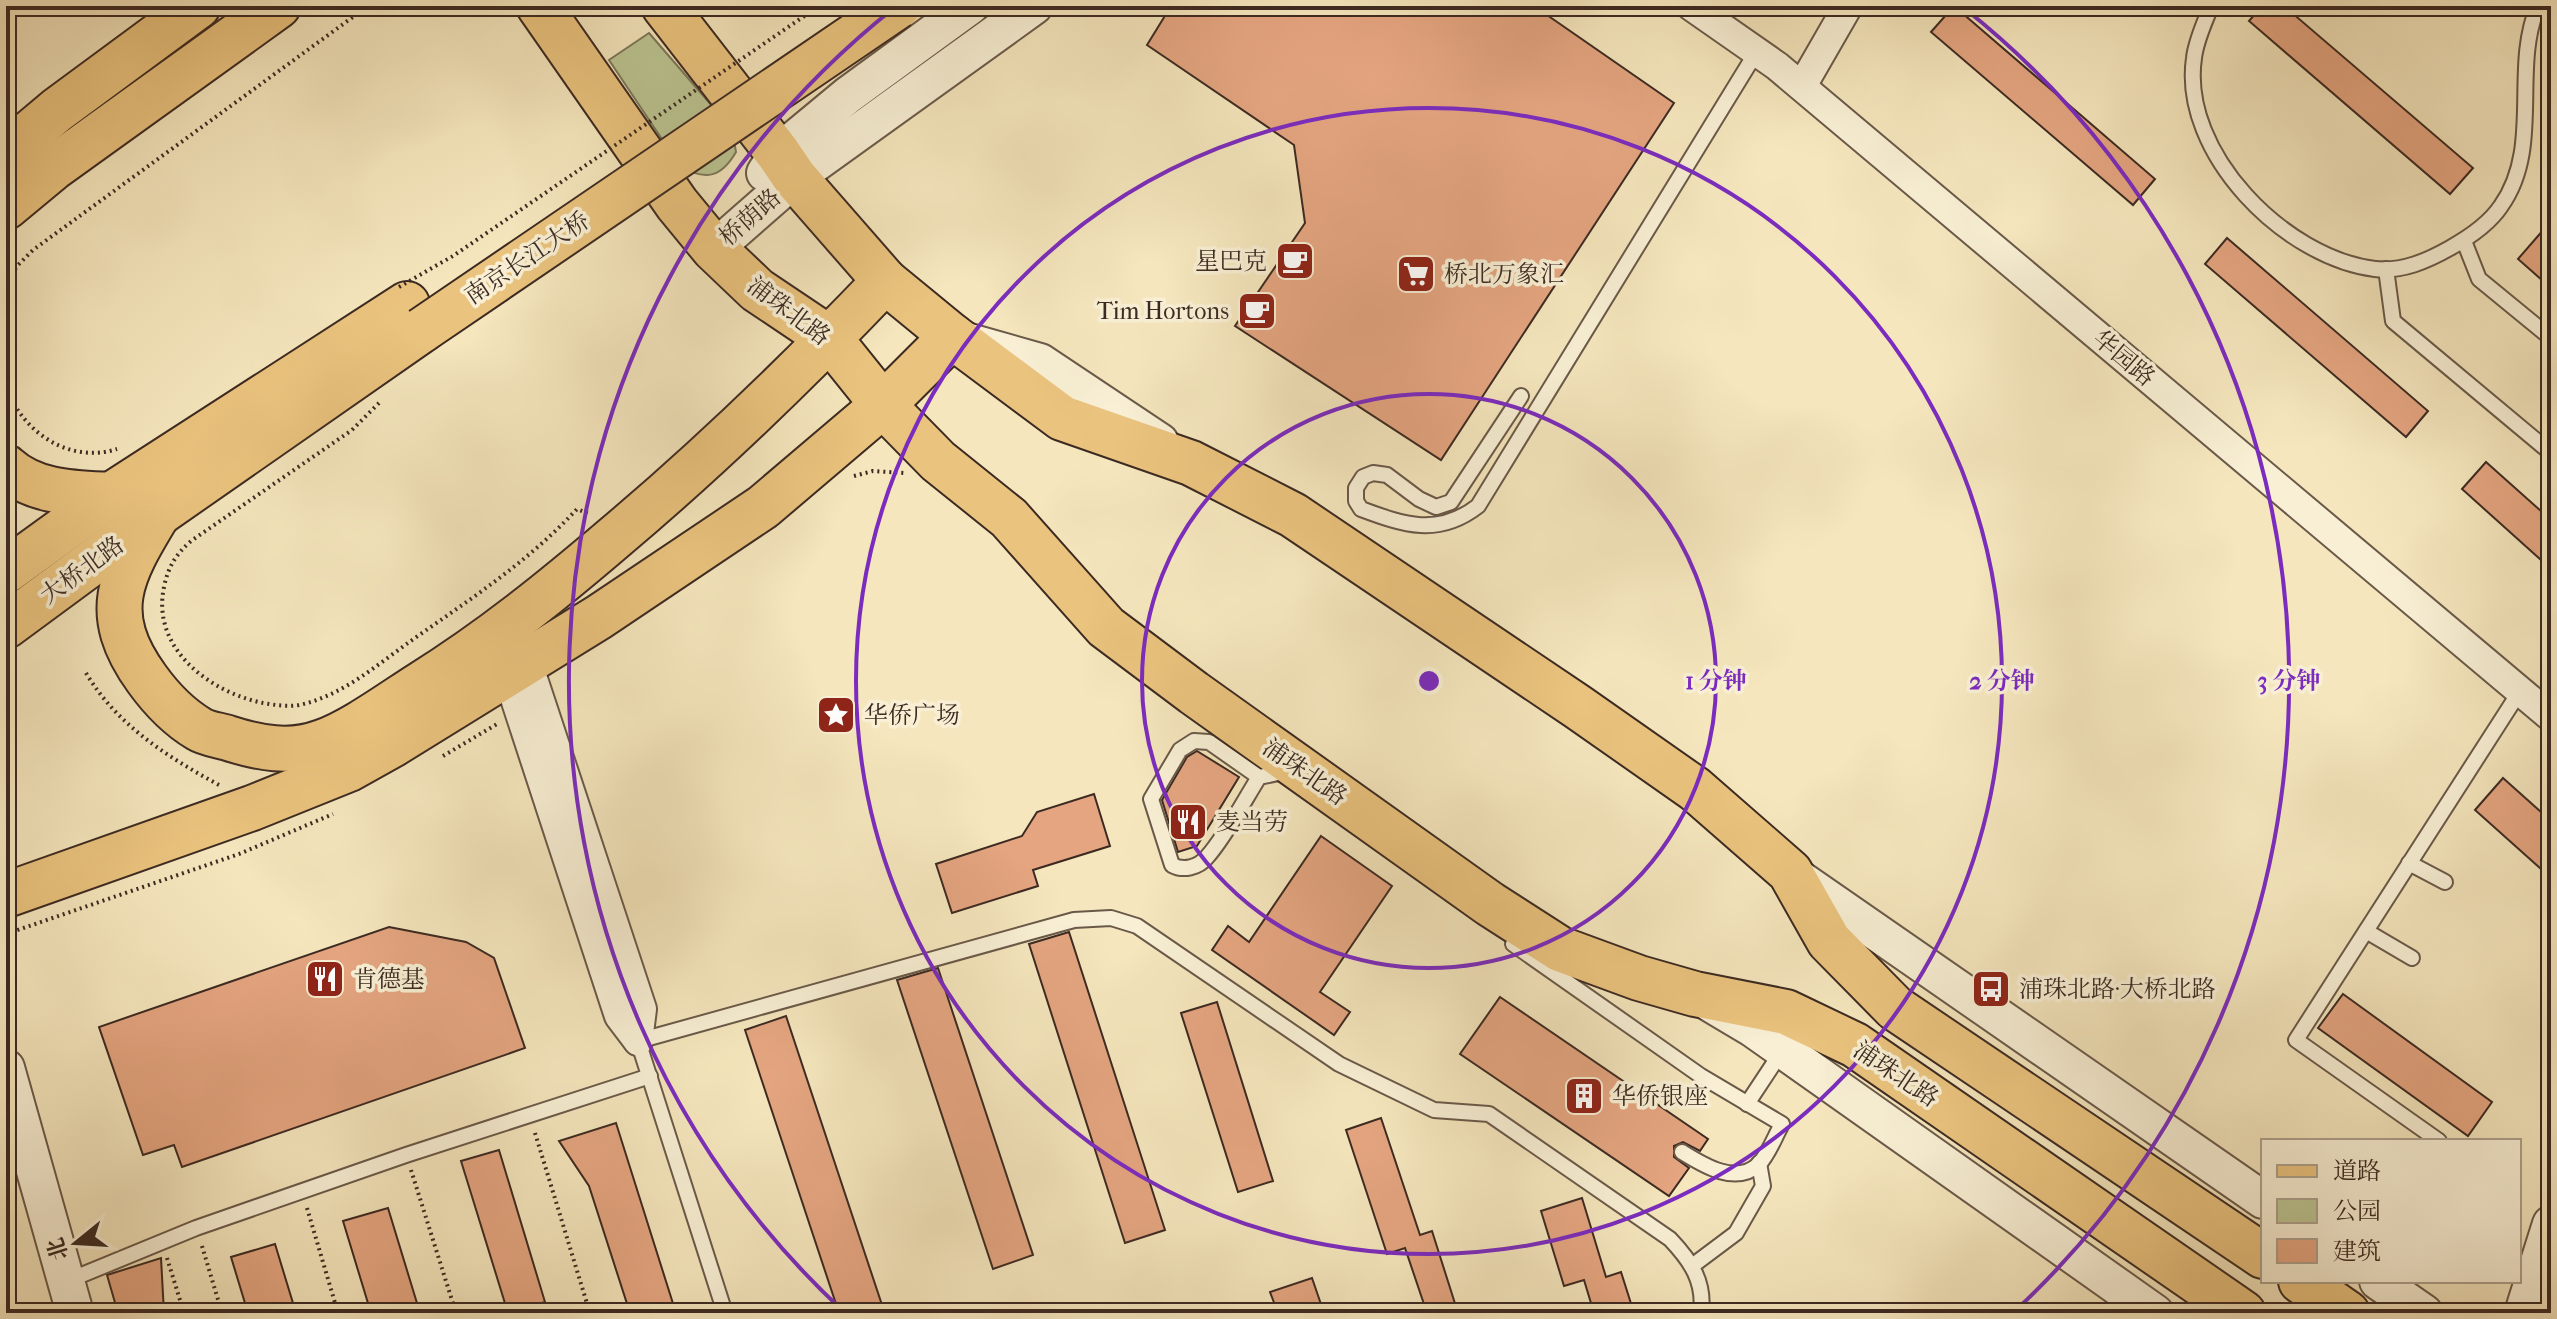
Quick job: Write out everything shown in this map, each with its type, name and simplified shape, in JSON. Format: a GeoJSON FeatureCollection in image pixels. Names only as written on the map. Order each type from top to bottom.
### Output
{"type":"FeatureCollection","features":[{"type":"Feature","properties":{"kind":"main road"},"geometry":{"type":"LineString","coordinates":[[6,153],[57,110],[198,6]]}},
{"type":"Feature","properties":{"kind":"main road"},"geometry":{"type":"LineString","coordinates":[[6,207],[53,168],[278,6]]}},
{"type":"Feature","properties":{"kind":"main road","name":"浦珠北路"},"geometry":{"type":"LineString","coordinates":[[539,6],[677,204],[714,249],[757,290],[830,339],[883,405],[938,461],[1009,518],[1106,627],[1280,772],[1560,949],[1639,978],[1695,994],[1786,1012],[1855,1045],[2243,1313]]}},
{"type":"Feature","properties":{"kind":"main road"},"geometry":{"type":"LineString","coordinates":[[664,6],[786,166],[885,281],[952,336],[1062,418],[1191,463],[1293,515],[1695,789],[1790,872],[1829,941],[1895,1008],[2261,1255]]}},
{"type":"Feature","properties":{"kind":"main road","name":"南京长江大桥"},"geometry":{"type":"LineString","coordinates":[[158,514],[409,307],[849,6]]}},
{"type":"Feature","properties":{"kind":"main road","name":"南京长江大桥"},"geometry":{"type":"LineString","coordinates":[[111,495],[409,307],[898,6]]}},
{"type":"Feature","properties":{"kind":"main road"},"geometry":{"type":"LineString","coordinates":[[158,514],[130,560],[121,585],[119,609],[131,652],[154,688],[200,730],[250,746],[281,750],[323,742],[474,651],[549,593],[680,482],[830,339],[885,281]]}},
{"type":"Feature","properties":{"kind":"main road"},"geometry":{"type":"LineString","coordinates":[[6,895],[228,817],[349,769],[599,617],[763,507],[883,405],[952,336]]}},
{"type":"Feature","properties":{"kind":"main road"},"geometry":{"type":"LineString","coordinates":[[6,467],[18,478],[47,488],[111,495]]}},
{"type":"Feature","properties":{"kind":"main road","name":"大桥北路"},"geometry":{"type":"LineString","coordinates":[[6,571],[111,495]]}},
{"type":"Feature","properties":{"kind":"main road","name":"大桥北路"},"geometry":{"type":"LineString","coordinates":[[6,626],[158,514]]}},
{"type":"Feature","properties":{"kind":"main road"},"geometry":{"type":"LineString","coordinates":[[2304,1283],[2347,1313]]}},
{"type":"Feature","properties":{"kind":"street","name":"桥荫路"},"geometry":{"type":"LineString","coordinates":[[714,249],[848,95],[970,6]]}},
{"type":"Feature","properties":{"kind":"street","name":"桥荫路"},"geometry":{"type":"LineString","coordinates":[[786,166],[1034,6]]}},
{"type":"Feature","properties":{"kind":"street","name":"华园路"},"geometry":{"type":"LineString","coordinates":[[1691,6],[1802,86],[2551,717]]}},
{"type":"Feature","properties":{"kind":"street"},"geometry":{"type":"LineString","coordinates":[[1802,86],[1848,6]]}},
{"type":"Feature","properties":{"kind":"street"},"geometry":{"type":"LineString","coordinates":[[517,668],[619,1016],[638,1041]]}},
{"type":"Feature","properties":{"kind":"street"},"geometry":{"type":"LineString","coordinates":[[1790,872],[2261,1199]]}},
{"type":"Feature","properties":{"kind":"street"},"geometry":{"type":"LineString","coordinates":[[1695,994],[1783,1050],[2155,1313]]}},
{"type":"Feature","properties":{"kind":"street"},"geometry":{"type":"LineString","coordinates":[[6,1068],[71,1297]]}},
{"type":"Feature","properties":{"kind":"street"},"geometry":{"type":"LineString","coordinates":[[2523,1313],[2551,1224]]}},
{"type":"Feature","properties":{"kind":"street"},"geometry":{"type":"LineString","coordinates":[[2381,1283],[2424,1313]]}},
{"type":"Feature","properties":{"kind":"lane"},"geometry":{"type":"LineString","coordinates":[[2211,6],[2194,57],[2198,113],[2209,143],[2254,204],[2289,234],[2310,248],[2345,262],[2386,269],[2403,268],[2433,258],[2464,241],[2501,207],[2513,185],[2521,157],[2528,46],[2538,6]]}},
{"type":"Feature","properties":{"kind":"lane"},"geometry":{"type":"LineString","coordinates":[[1521,396],[1451,502],[1436,507],[1419,499],[1387,475],[1373,473],[1363,477],[1356,488],[1356,501],[1361,509],[1399,523],[1438,526],[1463,518],[1478,506],[1757,51]]}},
{"type":"Feature","properties":{"kind":"lane"},"geometry":{"type":"LineString","coordinates":[[2464,241],[2479,279],[2551,338]]}},
{"type":"Feature","properties":{"kind":"lane"},"geometry":{"type":"LineString","coordinates":[[2386,269],[2393,321],[2551,453]]}},
{"type":"Feature","properties":{"kind":"lane"},"geometry":{"type":"LineString","coordinates":[[2436,1139],[2296,1040],[2520,691]]}},
{"type":"Feature","properties":{"kind":"lane"},"geometry":{"type":"LineString","coordinates":[[1194,741],[1209,742],[1280,772],[1206,858],[1191,867],[1180,869],[1172,865],[1151,799],[1180,750],[1194,741]]}},
{"type":"Feature","properties":{"kind":"lane"},"geometry":{"type":"LineString","coordinates":[[2409,863],[2445,882]]}},
{"type":"Feature","properties":{"kind":"lane"},"geometry":{"type":"LineString","coordinates":[[725,1313],[638,1041],[1074,920],[1111,918],[1137,926],[1339,1064],[1434,1110],[1489,1114],[1670,1239],[1697,1274],[1702,1296],[1701,1313]]}},
{"type":"Feature","properties":{"kind":"lane"},"geometry":{"type":"LineString","coordinates":[[2366,931],[2412,958]]}},
{"type":"Feature","properties":{"kind":"lane"},"geometry":{"type":"LineString","coordinates":[[1505,938],[1701,1076],[1782,1124],[1759,1163],[1745,1172],[1713,1171],[1682,1152]]}},
{"type":"Feature","properties":{"kind":"lane"},"geometry":{"type":"LineString","coordinates":[[1747,1104],[1783,1050]]}},
{"type":"Feature","properties":{"kind":"lane"},"geometry":{"type":"LineString","coordinates":[[71,1297],[162,1241],[196,1228],[406,1155],[650,1076]]}},
{"type":"Feature","properties":{"kind":"lane"},"geometry":{"type":"LineString","coordinates":[[1692,1266],[1736,1233],[1763,1186],[1759,1163]]}},
{"type":"Feature","properties":{"kind":"path"},"geometry":{"type":"LineString","coordinates":[[6,285],[17,266],[33,250],[368,6]]}},
{"type":"Feature","properties":{"kind":"path"},"geometry":{"type":"LineString","coordinates":[[409,307],[453,256],[819,6]]}},
{"type":"Feature","properties":{"kind":"path"},"geometry":{"type":"LineString","coordinates":[[6,388],[20,417],[46,440],[85,453],[103,453],[122,448]]}},
{"type":"Feature","properties":{"kind":"path"},"geometry":{"type":"LineString","coordinates":[[384,399],[352,430],[178,552],[162,597],[161,611],[170,638],[177,652],[196,671],[225,691],[247,700],[277,706],[297,705],[321,698],[369,672],[508,572],[554,534],[577,509],[624,529]]}},
{"type":"Feature","properties":{"kind":"path"},"geometry":{"type":"LineString","coordinates":[[6,934],[255,848]]}},
{"type":"Feature","properties":{"kind":"path"},"geometry":{"type":"LineString","coordinates":[[529,1114],[590,1312],[580,1313]]}},
{"type":"Feature","properties":{"kind":"path"},"geometry":{"type":"LineString","coordinates":[[406,1155],[456,1313]]}},
{"type":"Feature","properties":{"kind":"path"},"geometry":{"type":"LineString","coordinates":[[302,1191],[338,1313]]}},
{"type":"Feature","properties":{"kind":"path"},"geometry":{"type":"LineString","coordinates":[[196,1228],[222,1313]]}},
{"type":"Feature","properties":{"kind":"path"},"geometry":{"type":"LineString","coordinates":[[162,1241],[184,1313]]}},
{"type":"Feature","properties":{"kind":"green space"},"geometry":{"type":"Polygon","coordinates":[[[649,33],[732,129],[736,152],[718,172],[697,174],[680,166],[609,60],[649,33]]]}},
{"type":"Feature","properties":{"kind":"building","name":"桥北万象汇"},"geometry":{"type":"Polygon","coordinates":[[[1171,6],[1534,6],[1674,103],[1441,460],[1235,326],[1305,223],[1294,145],[1147,45],[1171,6]]]}},
{"type":"Feature","properties":{"kind":"building"},"geometry":{"type":"Polygon","coordinates":[[[1954,6],[2155,179],[2133,205],[1931,32],[1954,6]]]}},
{"type":"Feature","properties":{"kind":"building"},"geometry":{"type":"Polygon","coordinates":[[[2262,6],[2284,6],[2473,168],[2450,194],[2249,21],[2262,6]]]}},
{"type":"Feature","properties":{"kind":"building"},"geometry":{"type":"Polygon","coordinates":[[[2551,221],[2551,288],[2518,259],[2551,221]]]}},
{"type":"Feature","properties":{"kind":"building"},"geometry":{"type":"Polygon","coordinates":[[[2227,238],[2428,411],[2406,437],[2205,264],[2227,238]]]}},
{"type":"Feature","properties":{"kind":"building"},"geometry":{"type":"Polygon","coordinates":[[[2486,462],[2551,520],[2551,569],[2462,489],[2486,462]]]}},
{"type":"Feature","properties":{"kind":"building","name":"麦当劳"},"geometry":{"type":"Polygon","coordinates":[[[1197,751],[1239,777],[1197,846],[1178,852],[1162,800],[1187,757],[1197,751]]]}},
{"type":"Feature","properties":{"kind":"building"},"geometry":{"type":"Polygon","coordinates":[[[2503,778],[2551,821],[2551,878],[2475,810],[2503,778]]]}},
{"type":"Feature","properties":{"kind":"building"},"geometry":{"type":"Polygon","coordinates":[[[1094,794],[1110,846],[1033,870],[1038,886],[952,913],[936,864],[1022,836],[1037,812],[1094,794]]]}},
{"type":"Feature","properties":{"kind":"building"},"geometry":{"type":"Polygon","coordinates":[[[1321,836],[1392,886],[1320,992],[1350,1012],[1334,1035],[1212,950],[1228,926],[1249,942],[1321,836]]]}},
{"type":"Feature","properties":{"kind":"building"},"geometry":{"type":"Polygon","coordinates":[[[389,927],[466,942],[494,958],[525,1048],[182,1167],[174,1145],[143,1155],[99,1027],[389,927]]]}},
{"type":"Feature","properties":{"kind":"building"},"geometry":{"type":"Polygon","coordinates":[[[1069,932],[1165,1230],[1125,1243],[1029,944],[1069,932]]]}},
{"type":"Feature","properties":{"kind":"building"},"geometry":{"type":"Polygon","coordinates":[[[938,968],[1033,1255],[993,1269],[897,980],[938,968]]]}},
{"type":"Feature","properties":{"kind":"building"},"geometry":{"type":"Polygon","coordinates":[[[2343,994],[2492,1102],[2468,1136],[2318,1028],[2343,994]]]}},
{"type":"Feature","properties":{"kind":"building","name":"华侨银座"},"geometry":{"type":"Polygon","coordinates":[[[1500,997],[1708,1139],[1700,1151],[1683,1142],[1674,1146],[1674,1157],[1689,1168],[1669,1196],[1460,1054],[1500,997]]]}},
{"type":"Feature","properties":{"kind":"building"},"geometry":{"type":"Polygon","coordinates":[[[1217,1002],[1273,1181],[1238,1192],[1181,1013],[1217,1002]]]}},
{"type":"Feature","properties":{"kind":"building"},"geometry":{"type":"Polygon","coordinates":[[[786,1016],[882,1305],[859,1313],[839,1313],[745,1030],[786,1016]]]}},
{"type":"Feature","properties":{"kind":"building"},"geometry":{"type":"Polygon","coordinates":[[[1381,1118],[1420,1235],[1432,1231],[1458,1313],[1427,1313],[1405,1248],[1387,1254],[1346,1130],[1381,1118]]]}},
{"type":"Feature","properties":{"kind":"building"},"geometry":{"type":"Polygon","coordinates":[[[616,1123],[676,1313],[630,1313],[589,1186],[559,1141],[616,1123]]]}},
{"type":"Feature","properties":{"kind":"building"},"geometry":{"type":"Polygon","coordinates":[[[499,1150],[545,1302],[508,1313],[461,1161],[499,1150]]]}},
{"type":"Feature","properties":{"kind":"building"},"geometry":{"type":"Polygon","coordinates":[[[1582,1198],[1606,1277],[1621,1272],[1634,1313],[1594,1313],[1584,1280],[1564,1286],[1541,1211],[1582,1198]]]}},
{"type":"Feature","properties":{"kind":"building"},"geometry":{"type":"Polygon","coordinates":[[[388,1208],[420,1313],[371,1313],[343,1221],[388,1208]]]}},
{"type":"Feature","properties":{"kind":"building"},"geometry":{"type":"Polygon","coordinates":[[[275,1244],[296,1313],[248,1313],[231,1257],[275,1244]]]}},
{"type":"Feature","properties":{"kind":"building"},"geometry":{"type":"Polygon","coordinates":[[[161,1258],[164,1313],[118,1313],[107,1275],[161,1258]]]}},
{"type":"Feature","properties":{"kind":"building"},"geometry":{"type":"Polygon","coordinates":[[[1312,1278],[1324,1313],[1278,1313],[1270,1292],[1312,1278]]]}},
{"type":"Feature","properties":{"kind":"place","name":"星巴克"},"geometry":{"type":"Point","coordinates":[1295,261]}},
{"type":"Feature","properties":{"kind":"place","name":"桥北万象汇"},"geometry":{"type":"Point","coordinates":[1416,274]}},
{"type":"Feature","properties":{"kind":"place","name":"Tim Hortons"},"geometry":{"type":"Point","coordinates":[1257,311]}},
{"type":"Feature","properties":{"kind":"place","name":"华侨广场"},"geometry":{"type":"Point","coordinates":[836,715]}},
{"type":"Feature","properties":{"kind":"place","name":"麦当劳"},"geometry":{"type":"Point","coordinates":[1188,822]}},
{"type":"Feature","properties":{"kind":"place","name":"肯德基"},"geometry":{"type":"Point","coordinates":[325,979]}},
{"type":"Feature","properties":{"kind":"place","name":"浦珠北路·大桥北路"},"geometry":{"type":"Point","coordinates":[1991,989]}},
{"type":"Feature","properties":{"kind":"place","name":"华侨银座"},"geometry":{"type":"Point","coordinates":[1584,1096]}}]}
